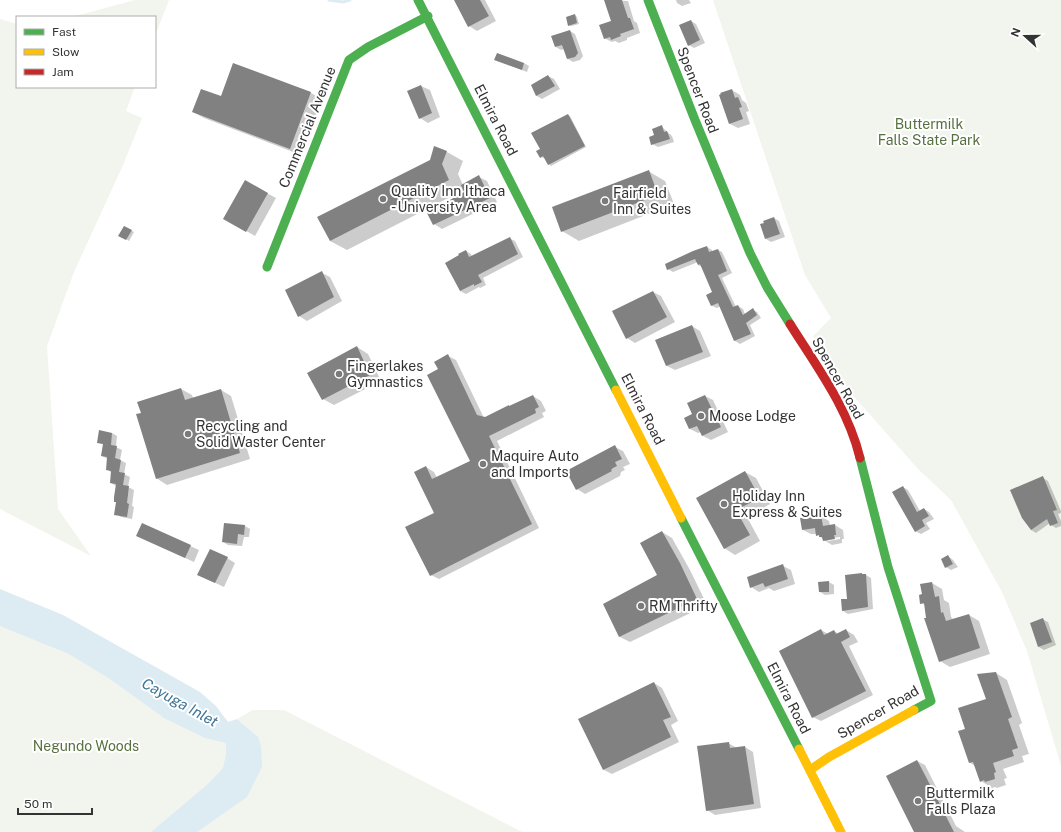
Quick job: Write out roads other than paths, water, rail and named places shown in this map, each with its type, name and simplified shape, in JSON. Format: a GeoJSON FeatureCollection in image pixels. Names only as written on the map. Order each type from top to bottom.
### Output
{"type":"FeatureCollection","features":[{"type":"Feature","properties":{"kind":"main road","name":"Elmira Road"},"geometry":{"type":"LineString","coordinates":[[418,0],[428,16],[841,832]]}},
{"type":"Feature","properties":{"kind":"main road","name":"Spencer Road"},"geometry":{"type":"LineString","coordinates":[[648,0],[694,120],[750,253],[767,287],[834,393],[849,423],[859,453],[888,567],[931,701],[829,757],[810,770]]}},
{"type":"Feature","properties":{"kind":"main road","name":"Commercial Avenue"},"geometry":{"type":"LineString","coordinates":[[268,267],[349,60],[368,48],[428,16]]}},
{"type":"Feature","properties":{"kind":"water","name":"Cayuga Inlet"},"geometry":{"type":"Polygon","coordinates":[[[0,589],[63,615],[200,692],[216,706],[228,722],[237,719],[258,737],[261,746],[262,767],[247,797],[197,832],[151,832],[208,784],[223,768],[226,755],[226,743],[205,738],[164,718],[110,679],[69,654],[0,626],[0,589]]]}},
{"type":"Feature","properties":{"kind":"waterway"},"geometry":{"type":"LineString","coordinates":[[329,0],[343,2],[350,0]]}},
{"type":"Feature","properties":{"kind":"place","name":"Quality Inn Ithaca - University Area"},"geometry":{"type":"Point","coordinates":[383,199]}},
{"type":"Feature","properties":{"kind":"place","name":"Fairfield Inn & Suites"},"geometry":{"type":"Point","coordinates":[605,201]}},
{"type":"Feature","properties":{"kind":"place","name":"Fingerlakes Gymnastics"},"geometry":{"type":"Point","coordinates":[339,374]}},
{"type":"Feature","properties":{"kind":"place","name":"Moose Lodge"},"geometry":{"type":"Point","coordinates":[701,416]}},
{"type":"Feature","properties":{"kind":"place","name":"Recycling and Solid Waster Center"},"geometry":{"type":"Point","coordinates":[188,434]}},
{"type":"Feature","properties":{"kind":"place","name":"Maquire Auto and Imports"},"geometry":{"type":"Point","coordinates":[483,464]}},
{"type":"Feature","properties":{"kind":"place","name":"Holiday Inn Express & Suites"},"geometry":{"type":"Point","coordinates":[724,504]}},
{"type":"Feature","properties":{"kind":"place","name":"RM Thrifty"},"geometry":{"type":"Point","coordinates":[641,606]}},
{"type":"Feature","properties":{"kind":"place","name":"Buttermilk Falls Plaza"},"geometry":{"type":"Point","coordinates":[918,801]}},
{"type":"Feature","properties":{"kind":"park label","name":"Buttermilk Falls State Park"},"geometry":{"type":"Point","coordinates":[929,132]}},
{"type":"Feature","properties":{"kind":"park label","name":"Negundo Woods"},"geometry":{"type":"Point","coordinates":[86,746]}}]}
